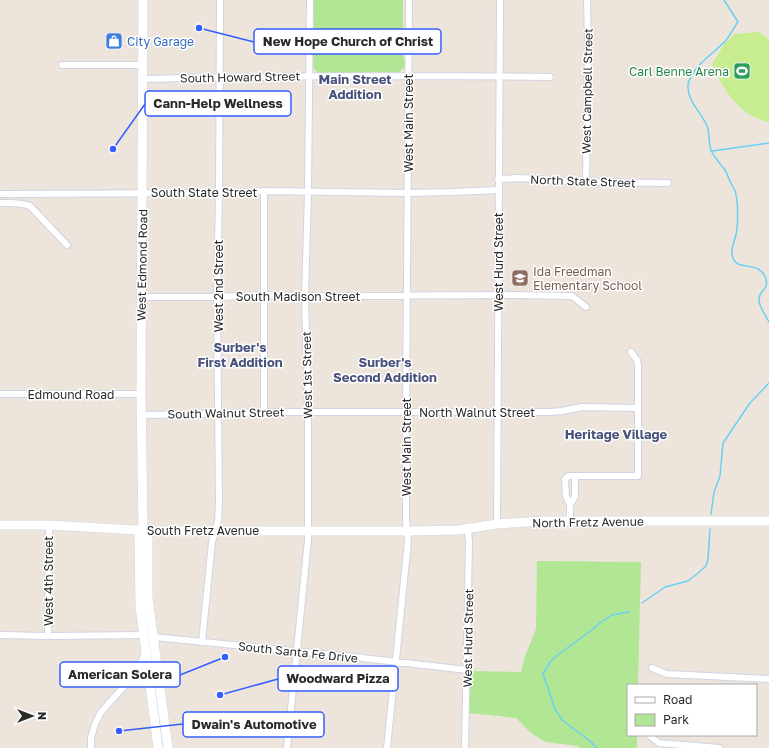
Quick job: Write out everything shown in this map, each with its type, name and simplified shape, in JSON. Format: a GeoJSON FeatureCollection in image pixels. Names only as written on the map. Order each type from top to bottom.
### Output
{"type":"FeatureCollection","features":[{"type":"Feature","properties":{"kind":"main road","name":"West Edmond Road"},"geometry":{"type":"LineString","coordinates":[[143,0],[143,530],[139,536],[139,565],[140,606],[143,635],[158,748]]}},
{"type":"Feature","properties":{"kind":"main road","name":"North Fretz Avenue"},"geometry":{"type":"LineString","coordinates":[[407,531],[452,530],[497,524],[542,521],[769,521]]}},
{"type":"Feature","properties":{"kind":"main road","name":"South Fretz Avenue"},"geometry":{"type":"LineString","coordinates":[[0,525],[49,525],[153,531],[407,531]]}},
{"type":"Feature","properties":{"kind":"main road","name":"West Edmond Road"},"geometry":{"type":"LineString","coordinates":[[143,530],[148,537],[148,598],[168,748]]}},
{"type":"Feature","properties":{"kind":"street","name":"West 2nd Street"},"geometry":{"type":"LineString","coordinates":[[202,642],[212,542],[218,521],[219,503],[218,297],[220,0]]}},
{"type":"Feature","properties":{"kind":"street","name":"West 1st Street"},"geometry":{"type":"LineString","coordinates":[[287,748],[308,540],[308,412],[305,296],[310,76],[310,0]]}},
{"type":"Feature","properties":{"kind":"street","name":"West Main Street"},"geometry":{"type":"LineString","coordinates":[[387,748],[408,541],[406,520],[406,295],[409,0]]}},
{"type":"Feature","properties":{"kind":"street","name":"West Hurd Street"},"geometry":{"type":"LineString","coordinates":[[497,524],[500,0]]}},
{"type":"Feature","properties":{"kind":"street","name":"West Campbell Street"},"geometry":{"type":"LineString","coordinates":[[586,182],[588,41],[587,0]]}},
{"type":"Feature","properties":{"kind":"street"},"geometry":{"type":"LineString","coordinates":[[62,65],[143,66]]}},
{"type":"Feature","properties":{"kind":"street","name":"South Howard Street"},"geometry":{"type":"LineString","coordinates":[[143,79],[310,76],[550,77]]}},
{"type":"Feature","properties":{"kind":"street","name":"North State Street"},"geometry":{"type":"LineString","coordinates":[[498,179],[520,178],[586,182],[668,183]]}},
{"type":"Feature","properties":{"kind":"street"},"geometry":{"type":"LineString","coordinates":[[408,193],[498,190]]}},
{"type":"Feature","properties":{"kind":"street"},"geometry":{"type":"LineString","coordinates":[[264,191],[264,412]]}},
{"type":"Feature","properties":{"kind":"street","name":"South State Street"},"geometry":{"type":"LineString","coordinates":[[0,194],[143,192],[219,193],[264,191],[408,193]]}},
{"type":"Feature","properties":{"kind":"street"},"geometry":{"type":"LineString","coordinates":[[0,203],[19,203],[30,206],[67,245]]}},
{"type":"Feature","properties":{"kind":"street","name":"South Madison Street"},"geometry":{"type":"LineString","coordinates":[[142,297],[218,297],[264,295],[572,296],[586,307]]}},
{"type":"Feature","properties":{"kind":"street"},"geometry":{"type":"LineString","coordinates":[[570,521],[570,505],[566,496],[567,477],[638,476],[638,363],[631,352]]}},
{"type":"Feature","properties":{"kind":"street","name":"Edmound Road"},"geometry":{"type":"LineString","coordinates":[[0,394],[142,394]]}},
{"type":"Feature","properties":{"kind":"street","name":"North Walnut Street"},"geometry":{"type":"LineString","coordinates":[[406,412],[549,412],[582,407],[638,408]]}},
{"type":"Feature","properties":{"kind":"street","name":"South Walnut Street"},"geometry":{"type":"LineString","coordinates":[[142,415],[264,412],[406,412]]}},
{"type":"Feature","properties":{"kind":"street"},"geometry":{"type":"LineString","coordinates":[[570,505],[575,496],[575,476]]}},
{"type":"Feature","properties":{"kind":"street","name":"West 4th Street"},"geometry":{"type":"LineString","coordinates":[[48,636],[49,525]]}},
{"type":"Feature","properties":{"kind":"street","name":"West Hurd Street"},"geometry":{"type":"LineString","coordinates":[[465,748],[469,543],[468,528]]}},
{"type":"Feature","properties":{"kind":"street"},"geometry":{"type":"LineString","coordinates":[[0,635],[143,635]]}},
{"type":"Feature","properties":{"kind":"street","name":"South Santa Fe Drive"},"geometry":{"type":"LineString","coordinates":[[154,637],[467,670]]}},
{"type":"Feature","properties":{"kind":"street"},"geometry":{"type":"LineString","coordinates":[[90,748],[91,738],[101,712],[137,672],[142,664],[145,647]]}},
{"type":"Feature","properties":{"kind":"street"},"geometry":{"type":"LineString","coordinates":[[652,668],[667,674],[769,679]]}},
{"type":"Feature","properties":{"kind":"street"},"geometry":{"type":"LineString","coordinates":[[124,687],[130,683],[142,682],[150,689]]}},
{"type":"Feature","properties":{"kind":"street"},"geometry":{"type":"LineString","coordinates":[[650,736],[659,743],[719,748]]}},
{"type":"Feature","properties":{"kind":"green space"},"geometry":{"type":"Polygon","coordinates":[[[314,0],[403,0],[404,68],[399,72],[320,73],[316,71],[313,66],[314,0]]]}},
{"type":"Feature","properties":{"kind":"green space","name":"Carl Benne Arena"},"geometry":{"type":"Polygon","coordinates":[[[759,32],[769,39],[769,123],[751,115],[731,98],[722,85],[712,64],[725,43],[735,34],[759,32]]]}},
{"type":"Feature","properties":{"kind":"green space"},"geometry":{"type":"Polygon","coordinates":[[[537,561],[641,562],[638,684],[627,684],[627,736],[637,736],[637,748],[579,748],[578,746],[545,742],[531,733],[516,718],[469,713],[469,671],[521,672],[525,656],[536,629],[537,561]]]}},
{"type":"Feature","properties":{"kind":"waterway"},"geometry":{"type":"LineString","coordinates":[[724,0],[738,22],[726,40],[694,71],[688,83],[688,91],[692,101],[707,126],[712,152],[726,171],[735,190],[738,209],[737,232],[732,248],[732,256],[740,265],[755,268],[763,273],[767,283],[760,294],[759,303],[769,322]]}},
{"type":"Feature","properties":{"kind":"waterway"},"geometry":{"type":"LineString","coordinates":[[712,151],[769,143]]}},
{"type":"Feature","properties":{"kind":"waterway"},"geometry":{"type":"LineString","coordinates":[[711,514],[714,492],[720,476],[723,443],[750,403],[769,383]]}},
{"type":"Feature","properties":{"kind":"waterway"},"geometry":{"type":"LineString","coordinates":[[642,603],[665,587],[688,581],[706,566],[708,559],[710,529]]}},
{"type":"Feature","properties":{"kind":"waterway"},"geometry":{"type":"LineString","coordinates":[[597,748],[563,721],[555,709],[543,674],[550,662],[600,623],[612,615],[629,612]]}},
{"type":"Feature","properties":{"kind":"place","name":"New Hope Church of Christ"},"geometry":{"type":"Point","coordinates":[199,28]}},
{"type":"Feature","properties":{"kind":"place","name":"City Garage"},"geometry":{"type":"Point","coordinates":[114,41]}},
{"type":"Feature","properties":{"kind":"place","name":"Carl Benne Arena"},"geometry":{"type":"Point","coordinates":[742,71]}},
{"type":"Feature","properties":{"kind":"place","name":"Cann-Help Wellness"},"geometry":{"type":"Point","coordinates":[113,149]}},
{"type":"Feature","properties":{"kind":"place","name":"Ida Freedman Elementary School"},"geometry":{"type":"Point","coordinates":[520,278]}},
{"type":"Feature","properties":{"kind":"place","name":"American Solera"},"geometry":{"type":"Point","coordinates":[225,657]}},
{"type":"Feature","properties":{"kind":"place","name":"Woodward Pizza"},"geometry":{"type":"Point","coordinates":[220,695]}},
{"type":"Feature","properties":{"kind":"place","name":"Dwain's Automotive"},"geometry":{"type":"Point","coordinates":[119,731]}},
{"type":"Feature","properties":{"kind":"district","name":"Main Street Addition"},"geometry":{"type":"Point","coordinates":[355,86]}},
{"type":"Feature","properties":{"kind":"district","name":"Surber's First Addition"},"geometry":{"type":"Point","coordinates":[240,354]}},
{"type":"Feature","properties":{"kind":"district","name":"Surber's Second Addition"},"geometry":{"type":"Point","coordinates":[385,370]}},
{"type":"Feature","properties":{"kind":"district","name":"Heritage Village"},"geometry":{"type":"Point","coordinates":[616,434]}}]}
